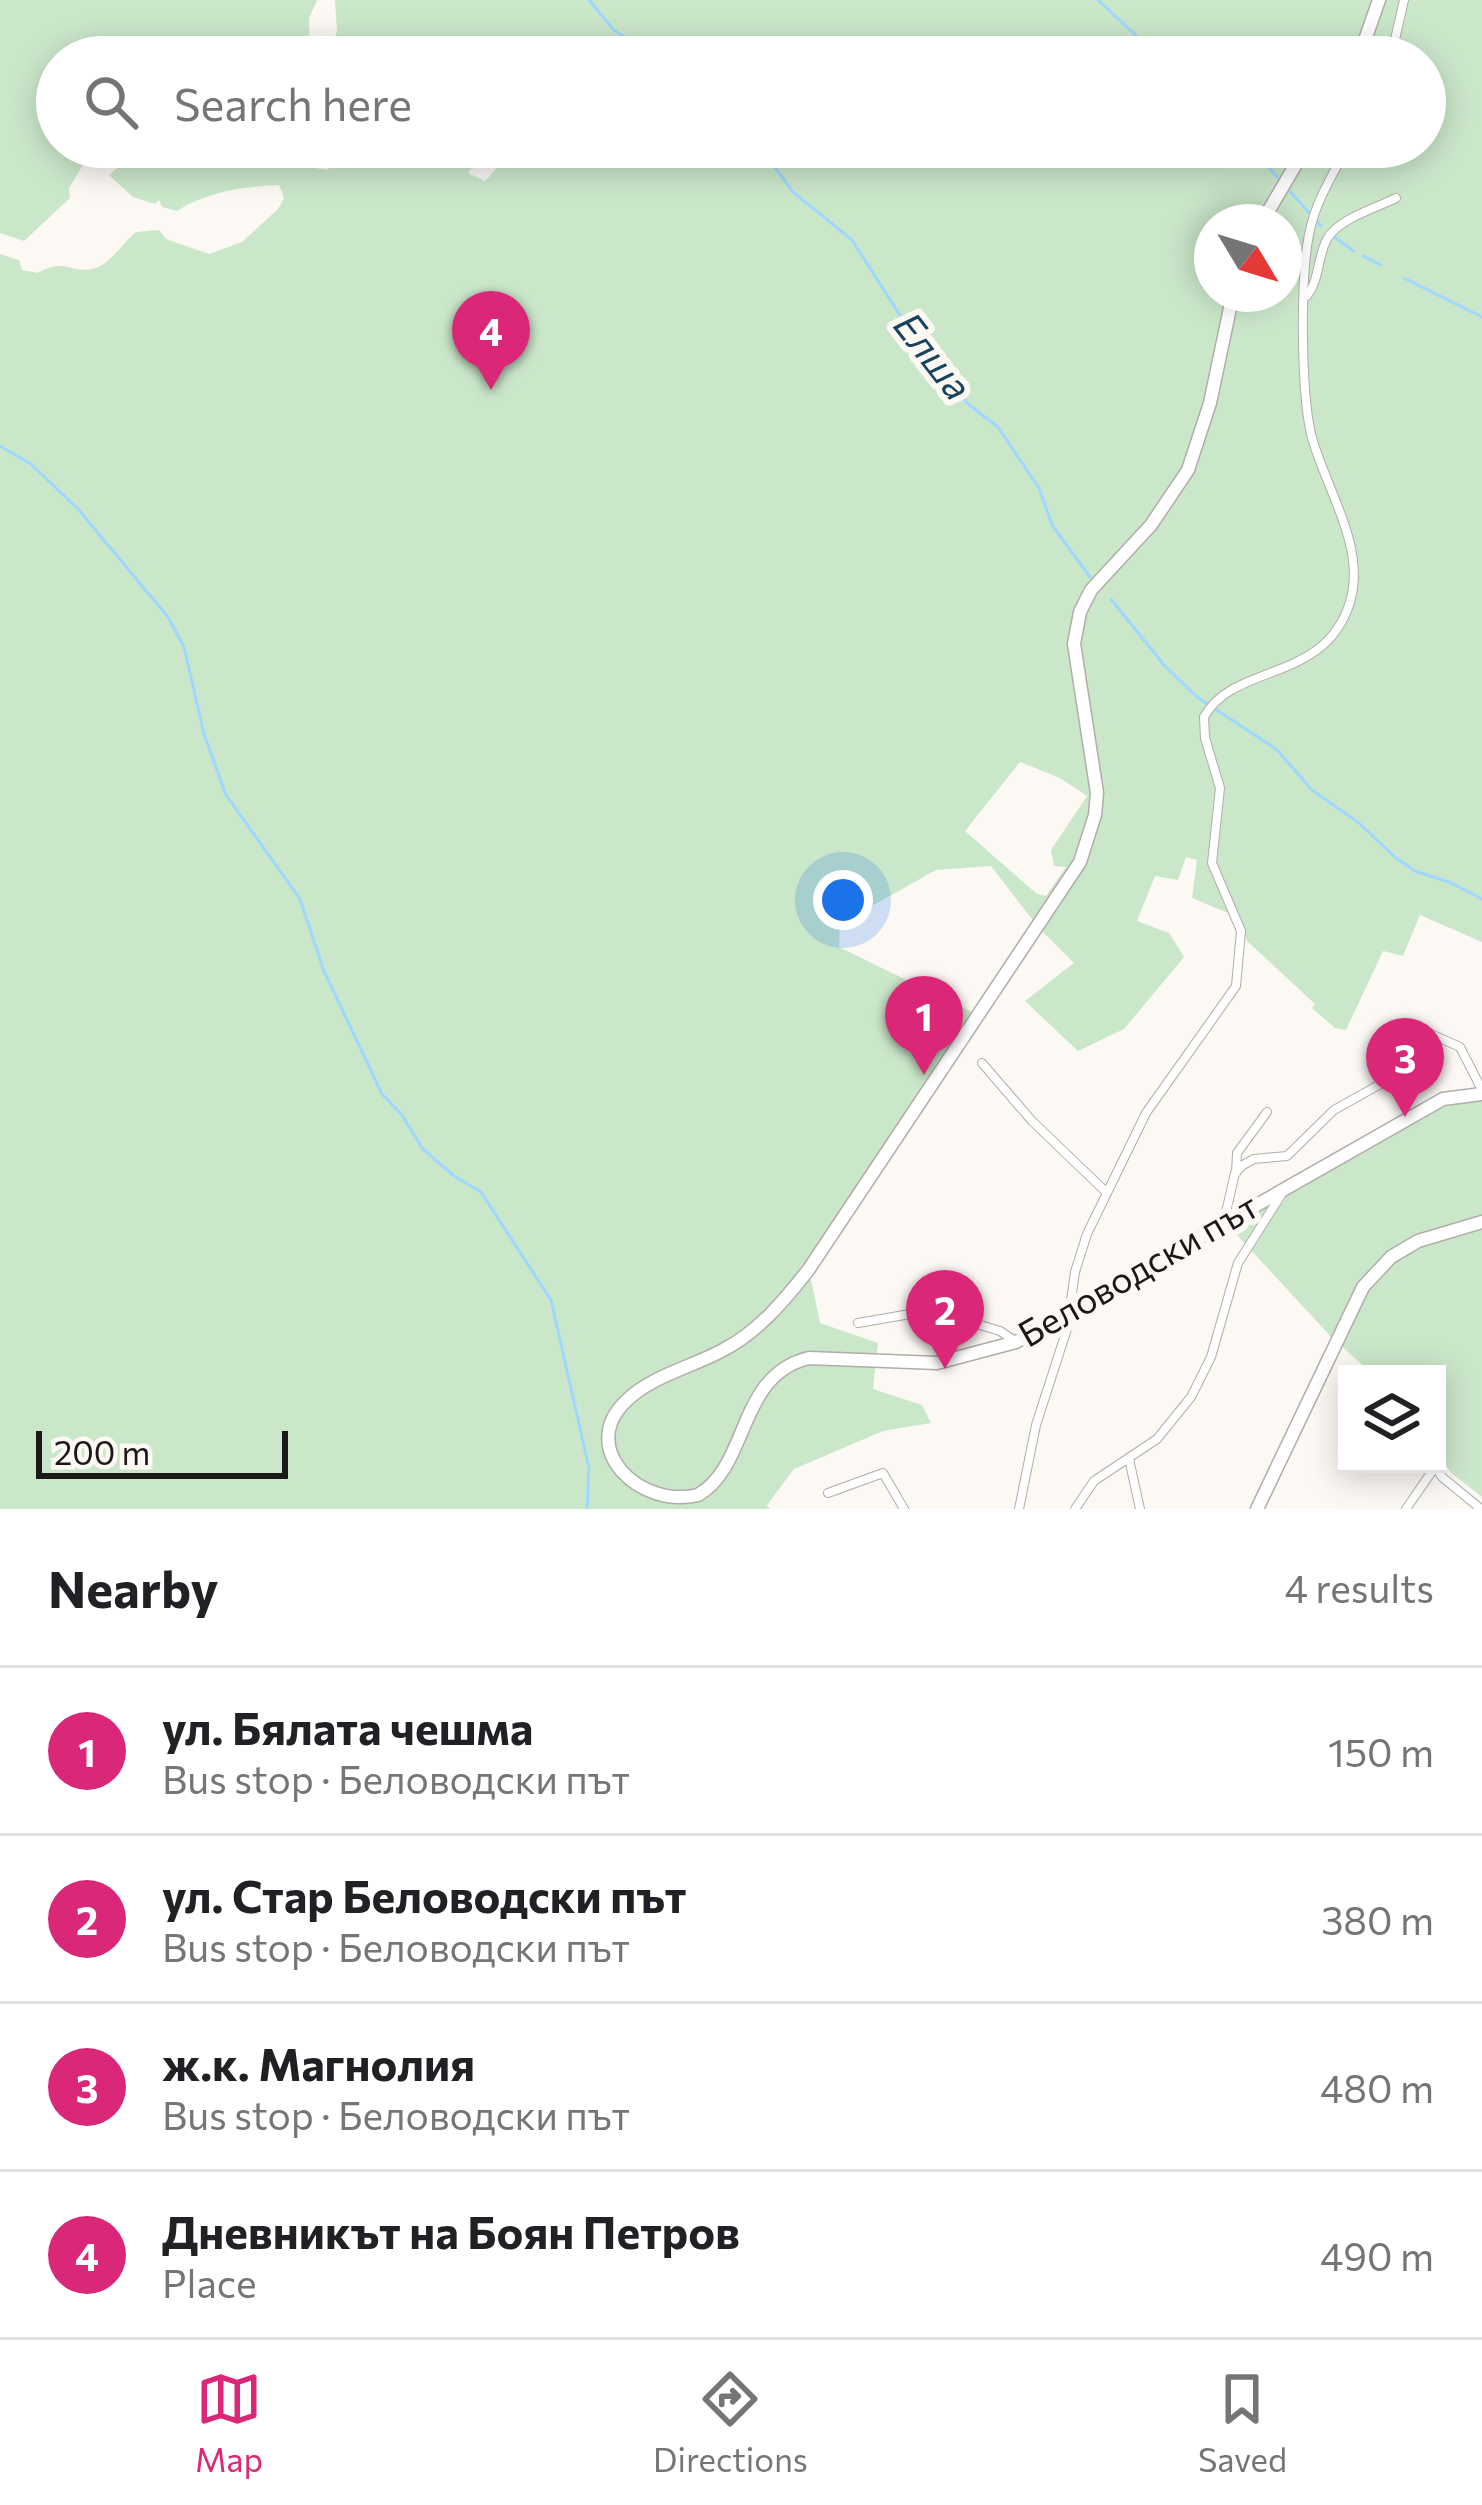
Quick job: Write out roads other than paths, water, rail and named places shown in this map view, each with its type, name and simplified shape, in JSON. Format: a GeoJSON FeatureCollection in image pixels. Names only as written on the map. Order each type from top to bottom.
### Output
{"type":"FeatureCollection","features":[{"type":"Feature","properties":{"kind":"street"},"geometry":{"type":"LineString","coordinates":[[1366,36],[1379,0]]}},
{"type":"Feature","properties":{"kind":"street"},"geometry":{"type":"LineString","coordinates":[[1396,36],[1404,0]]}},
{"type":"Feature","properties":{"kind":"street"},"geometry":{"type":"LineString","coordinates":[[1273,204],[1294,168]]}},
{"type":"Feature","properties":{"kind":"street"},"geometry":{"type":"LineString","coordinates":[[1019,1509],[1036,1425],[1069,1314],[1080,1252],[1146,1112],[1236,986],[1241,931],[1212,862],[1220,788],[1203,731],[1210,707],[1320,649],[1342,623],[1352,597],[1353,561],[1311,433],[1304,361],[1311,224],[1337,168]]}},
{"type":"Feature","properties":{"kind":"street"},"geometry":{"type":"LineString","coordinates":[[1306,297],[1316,283],[1327,239],[1335,228],[1396,198]]}},
{"type":"Feature","properties":{"kind":"street","name":"Беловодски път"},"geometry":{"type":"LineString","coordinates":[[1229,312],[1210,403],[1188,470],[1151,525],[1090,590],[1080,612],[1074,644],[1096,793],[1095,814],[1080,862],[809,1270],[761,1325],[726,1349],[632,1394],[608,1427],[610,1465],[634,1492],[662,1504],[681,1502],[710,1486],[772,1376],[793,1362],[809,1358],[938,1363],[1016,1342],[1442,1099],[1482,1092]]}},
{"type":"Feature","properties":{"kind":"street"},"geometry":{"type":"LineString","coordinates":[[1235,1173],[1254,1159],[1287,1156],[1334,1110],[1393,1077],[1415,1040],[1426,1032],[1460,1046],[1482,1092]]}},
{"type":"Feature","properties":{"kind":"street"},"geometry":{"type":"LineString","coordinates":[[982,1063],[1032,1121],[1106,1192]]}},
{"type":"Feature","properties":{"kind":"street"},"geometry":{"type":"LineString","coordinates":[[1224,1221],[1238,1153],[1267,1112]]}},
{"type":"Feature","properties":{"kind":"street"},"geometry":{"type":"LineString","coordinates":[[1076,1509],[1094,1481],[1157,1439],[1204,1376],[1238,1263],[1289,1184]]}},
{"type":"Feature","properties":{"kind":"street"},"geometry":{"type":"LineString","coordinates":[[1257,1509],[1363,1288],[1391,1257],[1418,1241],[1482,1222]]}},
{"type":"Feature","properties":{"kind":"street"},"geometry":{"type":"LineString","coordinates":[[946,1277],[954,1298],[954,1317]]}},
{"type":"Feature","properties":{"kind":"street"},"geometry":{"type":"LineString","coordinates":[[858,1323],[933,1310],[1000,1331],[1016,1342]]}},
{"type":"Feature","properties":{"kind":"street"},"geometry":{"type":"LineString","coordinates":[[1129,1459],[1140,1509]]}},
{"type":"Feature","properties":{"kind":"street"},"geometry":{"type":"LineString","coordinates":[[1406,1509],[1430,1473]]}},
{"type":"Feature","properties":{"kind":"street"},"geometry":{"type":"LineString","coordinates":[[1442,1473],[1481,1509]]}},
{"type":"Feature","properties":{"kind":"street"},"geometry":{"type":"LineString","coordinates":[[828,1493],[885,1474],[904,1509]]}},
{"type":"Feature","properties":{"kind":"waterway","name":"Елша"},"geometry":{"type":"LineString","coordinates":[[589,0],[622,36]]}},
{"type":"Feature","properties":{"kind":"waterway"},"geometry":{"type":"LineString","coordinates":[[1098,0],[1137,36]]}},
{"type":"Feature","properties":{"kind":"waterway","name":"Елша"},"geometry":{"type":"LineString","coordinates":[[775,168],[793,192],[852,240],[905,323],[968,404],[998,427],[1039,488],[1052,525],[1090,577]]}},
{"type":"Feature","properties":{"kind":"waterway"},"geometry":{"type":"LineString","coordinates":[[1269,168],[1281,181]]}},
{"type":"Feature","properties":{"kind":"waterway"},"geometry":{"type":"LineString","coordinates":[[1287,188],[1321,226]]}},
{"type":"Feature","properties":{"kind":"waterway"},"geometry":{"type":"LineString","coordinates":[[1333,236],[1354,251]]}},
{"type":"Feature","properties":{"kind":"waterway"},"geometry":{"type":"LineString","coordinates":[[1363,256],[1381,265]]}},
{"type":"Feature","properties":{"kind":"waterway"},"geometry":{"type":"LineString","coordinates":[[1404,278],[1482,317]]}},
{"type":"Feature","properties":{"kind":"waterway"},"geometry":{"type":"LineString","coordinates":[[0,446],[31,464],[78,509],[168,617],[184,647],[204,734],[226,795],[300,899],[324,971],[382,1094],[422,1148],[481,1192],[551,1300],[589,1468],[587,1509]]}},
{"type":"Feature","properties":{"kind":"waterway","name":"Елша"},"geometry":{"type":"LineString","coordinates":[[1111,599],[1164,665],[1197,697],[1276,749],[1312,790],[1359,823],[1396,858],[1482,899]]}},
{"type":"Feature","properties":{"kind":"place","name":"Дневникът на Боян Петров"},"geometry":{"type":"Point","coordinates":[491,390]}},
{"type":"Feature","properties":{"kind":"place","name":"ул. Бялата чешма"},"geometry":{"type":"Point","coordinates":[924,1075]}},
{"type":"Feature","properties":{"kind":"place","name":"ж.к. Магнолия"},"geometry":{"type":"Point","coordinates":[1405,1117]}},
{"type":"Feature","properties":{"kind":"place","name":"ул. Стар Беловодски път"},"geometry":{"type":"Point","coordinates":[945,1369]}}]}
